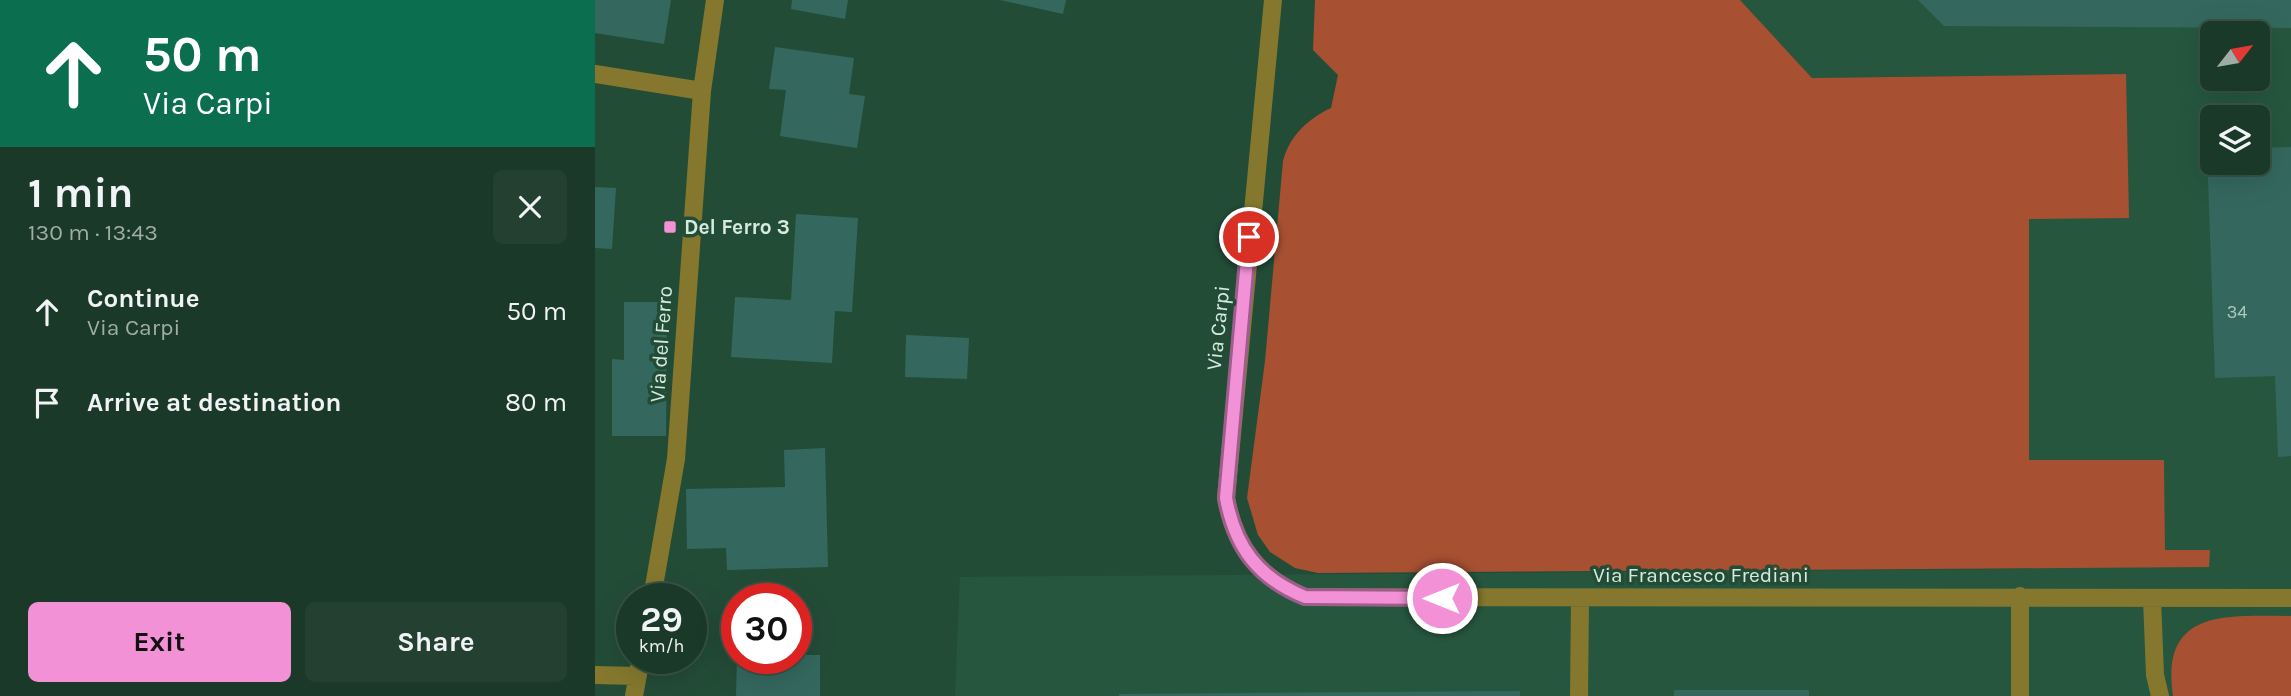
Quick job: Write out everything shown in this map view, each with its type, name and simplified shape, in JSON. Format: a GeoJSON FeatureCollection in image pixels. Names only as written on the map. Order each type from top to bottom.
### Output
{"type":"FeatureCollection","features":[{"type":"Feature","properties":{"kind":"street","name":"Via del Ferro"},"geometry":{"type":"LineString","coordinates":[[655,583],[676,459],[702,91],[715,0]]}},
{"type":"Feature","properties":{"kind":"street","name":"Via Carpi"},"geometry":{"type":"LineString","coordinates":[[1259,568],[1231,526],[1226,498],[1273,0]]}},
{"type":"Feature","properties":{"kind":"street"},"geometry":{"type":"LineString","coordinates":[[595,74],[702,91]]}},
{"type":"Feature","properties":{"kind":"street","name":"Via Francesco Frediani"},"geometry":{"type":"LineString","coordinates":[[1259,568],[1290,591],[1305,597],[2291,598]]}},
{"type":"Feature","properties":{"kind":"street"},"geometry":{"type":"LineString","coordinates":[[2020,596],[2020,696]]}},
{"type":"Feature","properties":{"kind":"street"},"geometry":{"type":"LineString","coordinates":[[1579,696],[1580,599]]}},
{"type":"Feature","properties":{"kind":"street"},"geometry":{"type":"LineString","coordinates":[[2152,599],[2155,675],[2159,696]]}},
{"type":"Feature","properties":{"kind":"street"},"geometry":{"type":"LineString","coordinates":[[595,675],[637,676],[634,696]]}},
{"type":"Feature","properties":{"kind":"shaded area"},"geometry":{"type":"Polygon","coordinates":[[[1315,0],[1740,0],[1812,78],[2126,74],[2129,218],[2029,219],[2029,460],[2164,460],[2165,550],[2210,550],[2209,567],[1318,573],[1295,568],[1270,552],[1258,535],[1247,498],[1265,361],[1283,161],[1290,143],[1301,129],[1331,108],[1338,75],[1313,50],[1315,0]]]}},
{"type":"Feature","properties":{"kind":"shaded area"},"geometry":{"type":"Polygon","coordinates":[[[1740,0],[2291,0],[2291,696],[955,696],[960,577],[2025,569],[2210,550],[2165,550],[2164,460],[2029,461],[2029,219],[2126,74],[1812,78],[1740,0]]]}},
{"type":"Feature","properties":{"kind":"shaded area"},"geometry":{"type":"Polygon","coordinates":[[[2291,616],[2291,696],[2173,696],[2172,667],[2177,646],[2188,632],[2203,623],[2222,618],[2291,616]]]}},
{"type":"Feature","properties":{"kind":"building"},"geometry":{"type":"Polygon","coordinates":[[[595,0],[671,0],[664,44],[595,33],[595,0]]]}},
{"type":"Feature","properties":{"kind":"building"},"geometry":{"type":"Polygon","coordinates":[[[792,0],[848,0],[845,19],[791,9],[792,0]]]}},
{"type":"Feature","properties":{"kind":"building"},"geometry":{"type":"Polygon","coordinates":[[[1000,0],[1066,0],[1063,14],[1000,0]]]}},
{"type":"Feature","properties":{"kind":"building"},"geometry":{"type":"Polygon","coordinates":[[[1918,0],[2291,0],[2291,28],[2270,28],[2270,21],[2200,21],[2200,27],[1944,26],[1918,0]]]}},
{"type":"Feature","properties":{"kind":"building"},"geometry":{"type":"Polygon","coordinates":[[[775,47],[854,58],[849,94],[865,96],[857,148],[780,136],[786,90],[769,89],[775,47]]]}},
{"type":"Feature","properties":{"kind":"building"},"geometry":{"type":"Polygon","coordinates":[[[2291,147],[2291,456],[2278,457],[2275,376],[2215,378],[2208,175],[2270,175],[2270,148],[2291,147]]]}},
{"type":"Feature","properties":{"kind":"building"},"geometry":{"type":"Polygon","coordinates":[[[595,187],[616,188],[612,249],[595,248],[595,187]]]}},
{"type":"Feature","properties":{"kind":"building"},"geometry":{"type":"Polygon","coordinates":[[[796,214],[858,218],[852,312],[835,311],[832,363],[731,357],[735,297],[791,300],[796,214]]]}},
{"type":"Feature","properties":{"kind":"building"},"geometry":{"type":"Polygon","coordinates":[[[624,302],[667,302],[666,436],[612,436],[612,359],[624,360],[624,302]]]}},
{"type":"Feature","properties":{"kind":"building"},"geometry":{"type":"Polygon","coordinates":[[[906,335],[969,338],[967,379],[905,377],[906,335]]]}},
{"type":"Feature","properties":{"kind":"building"},"geometry":{"type":"Polygon","coordinates":[[[825,448],[828,567],[727,570],[726,548],[687,549],[686,489],[785,487],[784,450],[825,448]]]}},
{"type":"Feature","properties":{"kind":"building"},"geometry":{"type":"Polygon","coordinates":[[[812,655],[820,655],[820,696],[736,696],[737,674],[812,674],[812,655]]]}},
{"type":"Feature","properties":{"kind":"building"},"geometry":{"type":"Polygon","coordinates":[[[1674,690],[1809,690],[1809,696],[1674,696],[1674,690]]]}},
{"type":"Feature","properties":{"kind":"building"},"geometry":{"type":"Polygon","coordinates":[[[1520,691],[1520,696],[1119,696],[1119,694],[1520,691]]]}},
{"type":"Feature","properties":{"kind":"place","name":"Del Ferro 3"},"geometry":{"type":"Point","coordinates":[670,227]}},
{"type":"Feature","properties":{"kind":"route"},"geometry":{"type":"LineString","coordinates":[[1249,237],[1226,474],[1226,498],[1231,526],[1259,568],[1290,591],[1305,597],[1442,598]]}}]}
